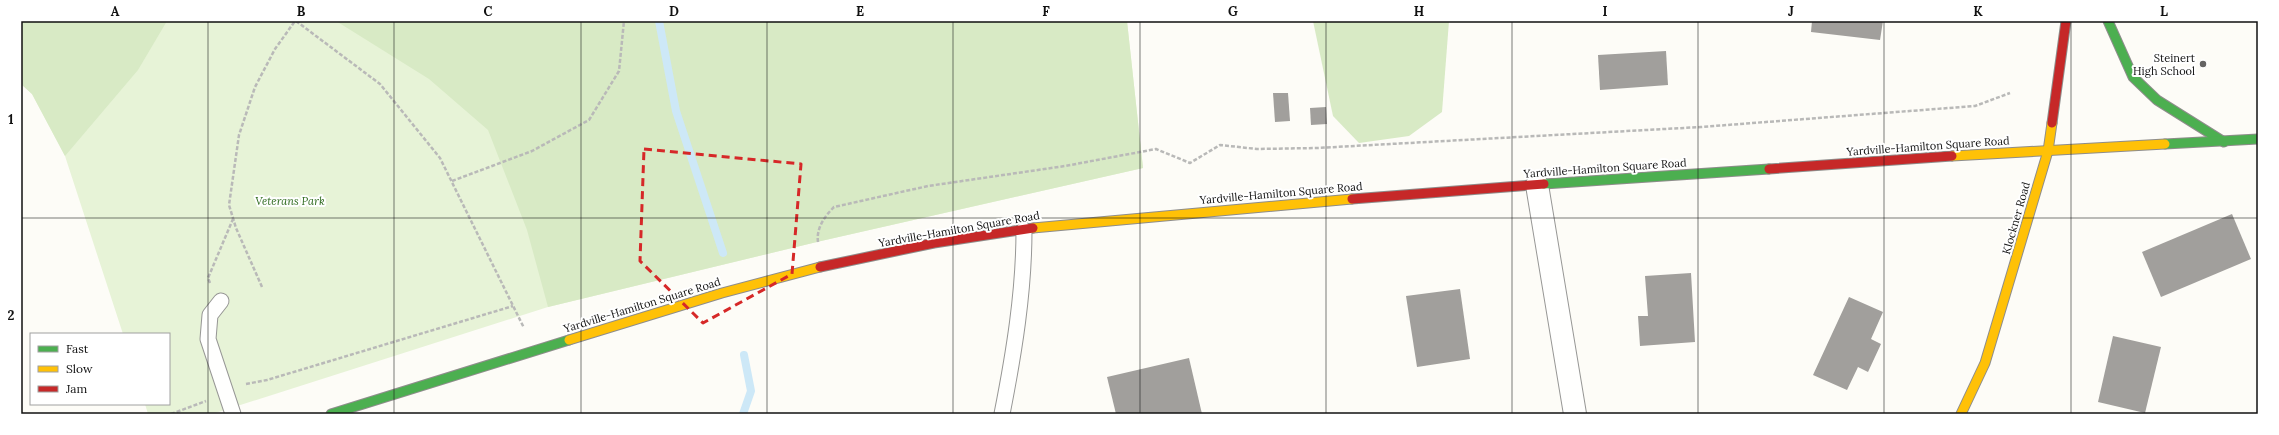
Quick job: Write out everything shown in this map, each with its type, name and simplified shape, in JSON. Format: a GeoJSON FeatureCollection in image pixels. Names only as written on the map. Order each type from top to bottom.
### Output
{"type":"FeatureCollection","features":[{"type":"Feature","properties":{"kind":"street","name":"Klockner Road"},"geometry":{"type":"LineString","coordinates":[[1961,414],[1985,363],[2048,151],[2066,21]]}},
{"type":"Feature","properties":{"kind":"street"},"geometry":{"type":"LineString","coordinates":[[2108,21],[2132,77],[2157,100],[2224,142]]}},
{"type":"Feature","properties":{"kind":"street","name":"Yardville-Hamilton Square Road"},"geometry":{"type":"LineString","coordinates":[[331,414],[722,293],[824,266],[934,243],[1024,230],[1124,218],[1537,185],[2048,151],[2258,139]]}},
{"type":"Feature","properties":{"kind":"street"},"geometry":{"type":"LineString","coordinates":[[1537,185],[1575,414]]}},
{"type":"Feature","properties":{"kind":"lane"},"geometry":{"type":"LineString","coordinates":[[1002,414],[1019,319],[1024,265],[1024,230]]}},
{"type":"Feature","properties":{"kind":"lane"},"geometry":{"type":"LineString","coordinates":[[218,304],[210,316],[208,339],[233,414]]}},
{"type":"Feature","properties":{"kind":"path"},"geometry":{"type":"LineString","coordinates":[[262,287],[233,219],[229,205],[239,134],[255,87],[275,49],[295,21],[380,84],[440,158],[535,350]]}},
{"type":"Feature","properties":{"kind":"path"},"geometry":{"type":"LineString","coordinates":[[452,181],[532,151],[589,120],[618,71],[624,21]]}},
{"type":"Feature","properties":{"kind":"path"},"geometry":{"type":"LineString","coordinates":[[824,266],[818,239],[819,229],[824,218],[834,207],[928,186],[1065,166],[1156,149],[1190,163],[1220,145],[1257,149],[1317,148],[1701,127],[1975,106],[2010,93]]}},
{"type":"Feature","properties":{"kind":"path"},"geometry":{"type":"LineString","coordinates":[[218,304],[208,278],[233,219]]}},
{"type":"Feature","properties":{"kind":"path"},"geometry":{"type":"LineString","coordinates":[[171,414],[198,405],[244,384],[267,380],[513,306]]}},
{"type":"Feature","properties":{"kind":"highlighted area"},"geometry":{"type":"Polygon","coordinates":[[[644,149],[801,164],[792,274],[703,323],[640,261],[644,149]]]}},
{"type":"Feature","properties":{"kind":"green space","name":"Veterans Park"},"geometry":{"type":"Polygon","coordinates":[[[21,21],[1127,21],[1143,168],[821,241],[548,307],[212,414],[148,414],[145,405],[170,405],[170,333],[123,333],[65,156],[32,94],[21,84],[21,21]]]}},
{"type":"Feature","properties":{"kind":"green space"},"geometry":{"type":"Polygon","coordinates":[[[21,21],[167,21],[138,70],[65,156],[32,94],[21,84],[21,21]]]}},
{"type":"Feature","properties":{"kind":"green space"},"geometry":{"type":"Polygon","coordinates":[[[336,21],[1127,21],[1143,168],[821,241],[548,307],[527,230],[488,130],[429,79],[336,21]]]}},
{"type":"Feature","properties":{"kind":"green space"},"geometry":{"type":"Polygon","coordinates":[[[1313,21],[1449,21],[1442,112],[1409,136],[1359,143],[1333,116],[1313,21]]]}},
{"type":"Feature","properties":{"kind":"building"},"geometry":{"type":"Polygon","coordinates":[[[1812,21],[1883,21],[1880,40],[1811,32],[1812,21]]]}},
{"type":"Feature","properties":{"kind":"building"},"geometry":{"type":"Polygon","coordinates":[[[1666,51],[1668,85],[1600,90],[1598,55],[1666,51]]]}},
{"type":"Feature","properties":{"kind":"building"},"geometry":{"type":"Polygon","coordinates":[[[1273,93],[1288,93],[1290,121],[1275,122],[1273,93]]]}},
{"type":"Feature","properties":{"kind":"building"},"geometry":{"type":"Polygon","coordinates":[[[1326,107],[1327,124],[1311,125],[1310,108],[1326,107]]]}},
{"type":"Feature","properties":{"kind":"building"},"geometry":{"type":"Polygon","coordinates":[[[2232,214],[2251,259],[2161,297],[2142,252],[2232,214]]]}},
{"type":"Feature","properties":{"kind":"building"},"geometry":{"type":"Polygon","coordinates":[[[1691,273],[1695,342],[1640,346],[1638,316],[1648,316],[1645,276],[1691,273]]]}},
{"type":"Feature","properties":{"kind":"building"},"geometry":{"type":"Polygon","coordinates":[[[1460,289],[1470,359],[1417,367],[1406,296],[1460,289]]]}},
{"type":"Feature","properties":{"kind":"building"},"geometry":{"type":"Polygon","coordinates":[[[1849,297],[1883,312],[1871,339],[1881,344],[1868,372],[1858,367],[1847,390],[1813,375],[1849,297]]]}},
{"type":"Feature","properties":{"kind":"building"},"geometry":{"type":"Polygon","coordinates":[[[2113,336],[2161,347],[2145,413],[2098,402],[2113,336]]]}},
{"type":"Feature","properties":{"kind":"building"},"geometry":{"type":"Polygon","coordinates":[[[1189,358],[1202,414],[1116,414],[1107,377],[1189,358]]]}},
{"type":"Feature","properties":{"kind":"waterway"},"geometry":{"type":"LineString","coordinates":[[659,21],[676,111],[723,253]]}},
{"type":"Feature","properties":{"kind":"waterway"},"geometry":{"type":"LineString","coordinates":[[743,414],[751,391],[744,355]]}},
{"type":"Feature","properties":{"kind":"traffic: fast"},"geometry":{"type":"LineString","coordinates":[[2108,21],[2133,77],[2157,100],[2224,142]]}},
{"type":"Feature","properties":{"kind":"traffic: fast"},"geometry":{"type":"LineString","coordinates":[[2165,144],[2258,139]]}},
{"type":"Feature","properties":{"kind":"traffic: fast"},"geometry":{"type":"LineString","coordinates":[[1544,184],[1769,169]]}},
{"type":"Feature","properties":{"kind":"traffic: fast"},"geometry":{"type":"LineString","coordinates":[[331,414],[569,340]]}},
{"type":"Feature","properties":{"kind":"traffic: slow"},"geometry":{"type":"LineString","coordinates":[[1961,414],[1985,363],[2048,151],[2052,123]]}},
{"type":"Feature","properties":{"kind":"traffic: slow"},"geometry":{"type":"LineString","coordinates":[[1952,156],[2165,144]]}},
{"type":"Feature","properties":{"kind":"traffic: slow"},"geometry":{"type":"LineString","coordinates":[[1033,228],[1352,199]]}},
{"type":"Feature","properties":{"kind":"traffic: slow"},"geometry":{"type":"LineString","coordinates":[[569,340],[722,293],[820,267]]}},
{"type":"Feature","properties":{"kind":"traffic: jam"},"geometry":{"type":"LineString","coordinates":[[2052,123],[2066,21]]}},
{"type":"Feature","properties":{"kind":"traffic: jam"},"geometry":{"type":"LineString","coordinates":[[1769,169],[1952,156]]}},
{"type":"Feature","properties":{"kind":"traffic: jam"},"geometry":{"type":"LineString","coordinates":[[1352,199],[1544,184]]}},
{"type":"Feature","properties":{"kind":"traffic: jam"},"geometry":{"type":"LineString","coordinates":[[820,267],[934,243],[1033,228]]}},
{"type":"Feature","properties":{"kind":"place","name":"Steinert High School"},"geometry":{"type":"Point","coordinates":[2203,64]}}]}
